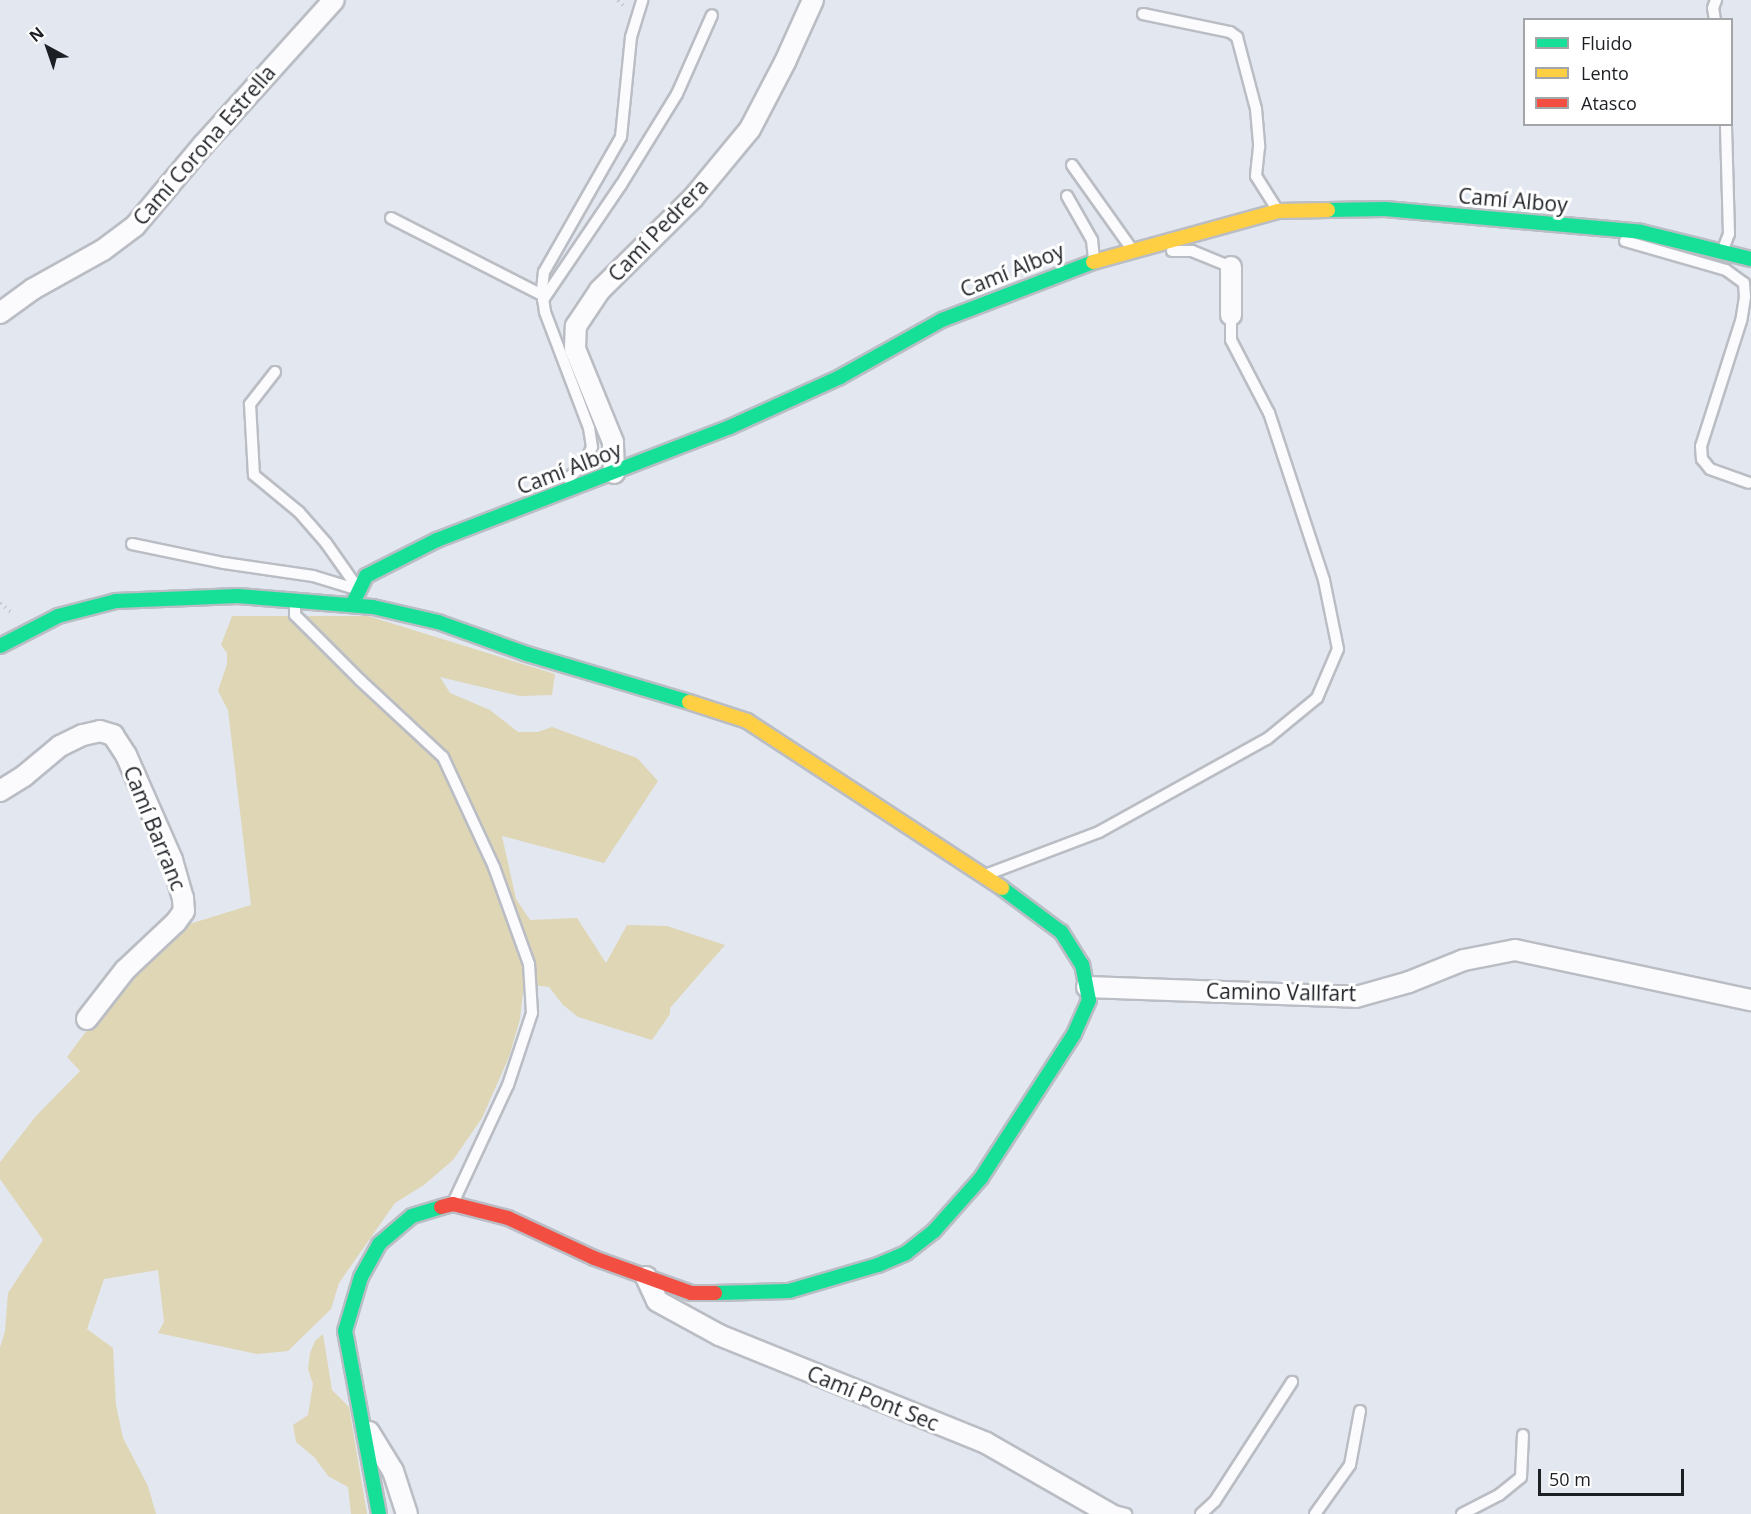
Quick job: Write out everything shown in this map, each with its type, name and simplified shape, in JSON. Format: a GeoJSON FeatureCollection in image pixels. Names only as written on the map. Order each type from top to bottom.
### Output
{"type":"FeatureCollection","features":[{"type":"Feature","properties":{"kind":"main road","name":"Camí Alboy"},"geometry":{"type":"LineString","coordinates":[[352,605],[366,576],[437,540],[730,427],[840,377],[942,320],[1094,261],[1278,211],[1385,209],[1641,232],[1751,259]]}},
{"type":"Feature","properties":{"kind":"main road"},"geometry":{"type":"LineString","coordinates":[[0,646],[58,616],[116,601],[238,596],[373,607],[438,622],[527,654],[647,688],[747,721],[985,876],[1061,932],[1082,965],[1089,1000],[1074,1034],[981,1178],[934,1231],[906,1253],[878,1265],[789,1291],[691,1293],[594,1258],[508,1218],[453,1204],[412,1216],[379,1244],[361,1277],[345,1331],[379,1514]]}},
{"type":"Feature","properties":{"kind":"street","name":"Camí Corona Estrella"},"geometry":{"type":"LineString","coordinates":[[0,313],[33,289],[103,250],[135,226],[203,145],[334,0]]}},
{"type":"Feature","properties":{"kind":"street","name":"Camí Pedrera"},"geometry":{"type":"LineString","coordinates":[[614,473],[613,442],[575,350],[576,326],[600,290],[693,198],[750,129],[785,62],[813,0]]}},
{"type":"Feature","properties":{"kind":"street"},"geometry":{"type":"LineString","coordinates":[[1231,267],[1232,315]]}},
{"type":"Feature","properties":{"kind":"street","name":"Camí Barranc"},"geometry":{"type":"LineString","coordinates":[[0,791],[24,777],[60,746],[83,735],[100,731],[113,735],[126,755],[172,860],[183,898],[184,911],[176,922],[124,970],[87,1019]]}},
{"type":"Feature","properties":{"kind":"street","name":"Camino Vallfart"},"geometry":{"type":"LineString","coordinates":[[1087,987],[1356,997],[1409,982],[1464,960],[1515,950],[1751,1000]]}},
{"type":"Feature","properties":{"kind":"street","name":"Camí Pont Sec"},"geometry":{"type":"LineString","coordinates":[[646,1277],[657,1301],[719,1335],[986,1443],[1104,1510]]}},
{"type":"Feature","properties":{"kind":"street"},"geometry":{"type":"LineString","coordinates":[[361,1419],[393,1471],[407,1514]]}},
{"type":"Feature","properties":{"kind":"lane"},"geometry":{"type":"LineString","coordinates":[[503,516],[572,477],[585,464],[591,447],[590,428],[554,341],[542,297],[544,272],[621,137],[631,37],[642,0]]}},
{"type":"Feature","properties":{"kind":"lane"},"geometry":{"type":"LineString","coordinates":[[1715,18],[1713,8],[1716,0]]}},
{"type":"Feature","properties":{"kind":"lane"},"geometry":{"type":"LineString","coordinates":[[1143,14],[1230,32],[1237,37],[1256,109],[1258,147],[1256,176],[1278,211]]}},
{"type":"Feature","properties":{"kind":"lane"},"geometry":{"type":"LineString","coordinates":[[542,297],[621,185],[677,94],[712,15]]}},
{"type":"Feature","properties":{"kind":"lane"},"geometry":{"type":"LineString","coordinates":[[1722,252],[1729,234],[1726,126]]}},
{"type":"Feature","properties":{"kind":"lane"},"geometry":{"type":"LineString","coordinates":[[1072,165],[1132,250],[1192,251],[1231,267]]}},
{"type":"Feature","properties":{"kind":"lane"},"geometry":{"type":"LineString","coordinates":[[1066,196],[1092,240],[1094,261]]}},
{"type":"Feature","properties":{"kind":"lane"},"geometry":{"type":"LineString","coordinates":[[391,218],[542,297]]}},
{"type":"Feature","properties":{"kind":"lane"},"geometry":{"type":"LineString","coordinates":[[1598,228],[1638,246],[1726,270],[1748,285],[1741,321],[1701,446],[1702,459],[1710,469],[1749,483]]}},
{"type":"Feature","properties":{"kind":"lane"},"geometry":{"type":"LineString","coordinates":[[985,876],[1109,827],[1267,739],[1317,698],[1338,649],[1324,580],[1269,413],[1231,340],[1232,315]]}},
{"type":"Feature","properties":{"kind":"lane"},"geometry":{"type":"LineString","coordinates":[[275,372],[249,404],[254,475],[298,512],[326,543],[359,590]]}},
{"type":"Feature","properties":{"kind":"lane"},"geometry":{"type":"LineString","coordinates":[[132,544],[224,563],[313,576],[359,590]]}},
{"type":"Feature","properties":{"kind":"lane"},"geometry":{"type":"LineString","coordinates":[[294,601],[295,615],[360,680],[443,757],[494,867],[529,964],[532,1012],[508,1085],[453,1204]]}},
{"type":"Feature","properties":{"kind":"lane"},"geometry":{"type":"LineString","coordinates":[[1201,1514],[1215,1501],[1292,1382]]}},
{"type":"Feature","properties":{"kind":"lane"},"geometry":{"type":"LineString","coordinates":[[1315,1514],[1350,1465],[1360,1411]]}},
{"type":"Feature","properties":{"kind":"lane"},"geometry":{"type":"LineString","coordinates":[[1462,1514],[1499,1495],[1521,1476],[1523,1435]]}},
{"type":"Feature","properties":{"kind":"lane"},"geometry":{"type":"LineString","coordinates":[[1104,1510],[1126,1514]]}},
{"type":"Feature","properties":{"kind":"shaded area"},"geometry":{"type":"Polygon","coordinates":[[[232,616],[368,616],[555,674],[552,695],[520,696],[440,677],[450,693],[490,710],[518,732],[538,732],[552,727],[637,758],[658,781],[604,863],[502,836],[516,899],[530,920],[577,918],[606,963],[627,925],[667,926],[725,945],[670,1008],[670,1014],[652,1040],[578,1017],[563,1005],[549,987],[524,984],[520,1019],[509,1057],[482,1118],[453,1160],[424,1185],[395,1203],[339,1283],[331,1309],[288,1351],[257,1354],[158,1333],[164,1322],[158,1270],[104,1279],[87,1329],[113,1348],[116,1405],[123,1438],[148,1486],[156,1514],[0,1514],[0,1348],[5,1331],[8,1293],[43,1240],[0,1179],[0,1162],[36,1116],[80,1071],[67,1057],[132,970],[183,926],[251,905],[228,710],[218,691],[227,664],[227,653],[221,645],[232,616]]]}},
{"type":"Feature","properties":{"kind":"shaded area"},"geometry":{"type":"Polygon","coordinates":[[[323,1334],[332,1390],[349,1407],[367,1514],[351,1514],[348,1487],[328,1476],[315,1458],[296,1442],[293,1425],[308,1415],[313,1384],[308,1369],[310,1353],[315,1341],[323,1334]]]}},
{"type":"Feature","properties":{"kind":"traffic: fast"},"geometry":{"type":"LineString","coordinates":[[1328,210],[1385,209],[1641,232],[1751,259]]}},
{"type":"Feature","properties":{"kind":"traffic: fast"},"geometry":{"type":"LineString","coordinates":[[352,605],[366,576],[437,540],[730,427],[840,377],[942,320],[1093,262]]}},
{"type":"Feature","properties":{"kind":"traffic: fast"},"geometry":{"type":"LineString","coordinates":[[0,646],[58,616],[116,601],[238,596],[373,607],[438,622],[527,654],[689,702]]}},
{"type":"Feature","properties":{"kind":"traffic: fast"},"geometry":{"type":"LineString","coordinates":[[715,1293],[789,1291],[878,1265],[906,1253],[934,1231],[981,1178],[1074,1034],[1089,1000],[1082,965],[1061,932],[1002,888]]}},
{"type":"Feature","properties":{"kind":"traffic: fast"},"geometry":{"type":"LineString","coordinates":[[379,1514],[345,1331],[361,1277],[379,1244],[412,1216],[441,1207]]}},
{"type":"Feature","properties":{"kind":"traffic: slow"},"geometry":{"type":"LineString","coordinates":[[1093,262],[1278,211],[1328,210]]}},
{"type":"Feature","properties":{"kind":"traffic: slow"},"geometry":{"type":"LineString","coordinates":[[689,702],[747,721],[1002,888]]}},
{"type":"Feature","properties":{"kind":"traffic: jam"},"geometry":{"type":"LineString","coordinates":[[441,1207],[453,1204],[508,1218],[594,1258],[691,1293],[715,1293]]}}]}
